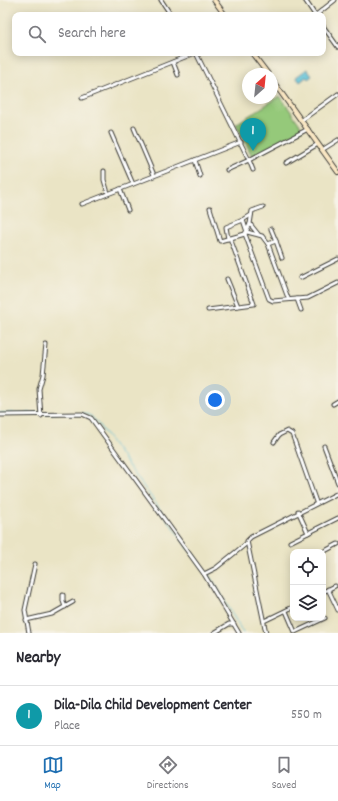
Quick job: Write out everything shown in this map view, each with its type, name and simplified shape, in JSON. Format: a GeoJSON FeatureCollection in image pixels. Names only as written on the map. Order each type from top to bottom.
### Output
{"type":"FeatureCollection","features":[{"type":"Feature","properties":{"kind":"main road"},"geometry":{"type":"LineString","coordinates":[[214,0],[223,12]]}},
{"type":"Feature","properties":{"kind":"main road"},"geometry":{"type":"LineString","coordinates":[[254,56],[263,68]]}},
{"type":"Feature","properties":{"kind":"main road"},"geometry":{"type":"LineString","coordinates":[[278,88],[337,170]]}},
{"type":"Feature","properties":{"kind":"street"},"geometry":{"type":"LineString","coordinates":[[160,0],[168,12]]}},
{"type":"Feature","properties":{"kind":"street"},"geometry":{"type":"LineString","coordinates":[[305,0],[313,12]]}},
{"type":"Feature","properties":{"kind":"street"},"geometry":{"type":"LineString","coordinates":[[319,12],[335,0]]}},
{"type":"Feature","properties":{"kind":"street"},"geometry":{"type":"LineString","coordinates":[[326,30],[338,47]]}},
{"type":"Feature","properties":{"kind":"street"},"geometry":{"type":"LineString","coordinates":[[82,98],[188,56]]}},
{"type":"Feature","properties":{"kind":"street"},"geometry":{"type":"LineString","coordinates":[[197,56],[241,142],[253,170]]}},
{"type":"Feature","properties":{"kind":"street"},"geometry":{"type":"LineString","coordinates":[[173,62],[178,75]]}},
{"type":"Feature","properties":{"kind":"street"},"geometry":{"type":"LineString","coordinates":[[302,120],[338,94]]}},
{"type":"Feature","properties":{"kind":"street"},"geometry":{"type":"LineString","coordinates":[[134,128],[154,175]]}},
{"type":"Feature","properties":{"kind":"street"},"geometry":{"type":"LineString","coordinates":[[227,170],[308,129]]}},
{"type":"Feature","properties":{"kind":"street"},"geometry":{"type":"LineString","coordinates":[[111,133],[133,184]]}},
{"type":"Feature","properties":{"kind":"street"},"geometry":{"type":"LineString","coordinates":[[322,150],[338,140]]}},
{"type":"Feature","properties":{"kind":"street"},"geometry":{"type":"LineString","coordinates":[[82,204],[241,142]]}},
{"type":"Feature","properties":{"kind":"street"},"geometry":{"type":"LineString","coordinates":[[286,163],[318,144]]}},
{"type":"Feature","properties":{"kind":"street"},"geometry":{"type":"LineString","coordinates":[[195,160],[200,176]]}},
{"type":"Feature","properties":{"kind":"street"},"geometry":{"type":"LineString","coordinates":[[104,171],[104,180],[108,193]]}},
{"type":"Feature","properties":{"kind":"street"},"geometry":{"type":"LineString","coordinates":[[120,189],[128,210]]}},
{"type":"Feature","properties":{"kind":"street"},"geometry":{"type":"LineString","coordinates":[[246,233],[250,224],[253,210],[263,207]]}},
{"type":"Feature","properties":{"kind":"street"},"geometry":{"type":"LineString","coordinates":[[210,208],[220,241],[246,233],[259,234]]}},
{"type":"Feature","properties":{"kind":"street"},"geometry":{"type":"LineString","coordinates":[[208,310],[254,304],[226,227],[251,215]]}},
{"type":"Feature","properties":{"kind":"street"},"geometry":{"type":"LineString","coordinates":[[243,220],[246,233],[269,299],[273,301],[288,298],[297,299],[311,297],[338,283]]}},
{"type":"Feature","properties":{"kind":"street"},"geometry":{"type":"LineString","coordinates":[[250,224],[259,234],[264,237],[268,244],[288,298]]}},
{"type":"Feature","properties":{"kind":"street"},"geometry":{"type":"LineString","coordinates":[[271,229],[282,258]]}},
{"type":"Feature","properties":{"kind":"street"},"geometry":{"type":"LineString","coordinates":[[268,244],[276,241]]}},
{"type":"Feature","properties":{"kind":"street"},"geometry":{"type":"LineString","coordinates":[[300,278],[338,259]]}},
{"type":"Feature","properties":{"kind":"street"},"geometry":{"type":"LineString","coordinates":[[227,279],[238,306]]}},
{"type":"Feature","properties":{"kind":"street"},"geometry":{"type":"LineString","coordinates":[[297,299],[301,310]]}},
{"type":"Feature","properties":{"kind":"street"},"geometry":{"type":"LineString","coordinates":[[41,414],[39,389],[43,375],[46,345]]}},
{"type":"Feature","properties":{"kind":"street"},"geometry":{"type":"LineString","coordinates":[[333,404],[338,401]]}},
{"type":"Feature","properties":{"kind":"street"},"geometry":{"type":"LineString","coordinates":[[0,415],[82,414],[91,418],[204,574],[239,633]]}},
{"type":"Feature","properties":{"kind":"street"},"geometry":{"type":"LineString","coordinates":[[274,442],[283,432],[287,431],[292,434],[316,502]]}},
{"type":"Feature","properties":{"kind":"street"},"geometry":{"type":"LineString","coordinates":[[324,446],[338,483]]}},
{"type":"Feature","properties":{"kind":"street"},"geometry":{"type":"LineString","coordinates":[[204,574],[216,568],[246,543],[251,536],[316,502],[338,493]]}},
{"type":"Feature","properties":{"kind":"street"},"geometry":{"type":"LineString","coordinates":[[298,512],[308,533]]}},
{"type":"Feature","properties":{"kind":"street"},"geometry":{"type":"LineString","coordinates":[[290,542],[338,518]]}},
{"type":"Feature","properties":{"kind":"street"},"geometry":{"type":"LineString","coordinates":[[246,543],[266,633]]}},
{"type":"Feature","properties":{"kind":"street"},"geometry":{"type":"LineString","coordinates":[[326,550],[338,544]]}},
{"type":"Feature","properties":{"kind":"street"},"geometry":{"type":"LineString","coordinates":[[29,633],[25,610],[35,564]]}},
{"type":"Feature","properties":{"kind":"street"},"geometry":{"type":"LineString","coordinates":[[335,586],[328,589],[338,610]]}},
{"type":"Feature","properties":{"kind":"street"},"geometry":{"type":"LineString","coordinates":[[63,595],[63,602],[66,607]]}},
{"type":"Feature","properties":{"kind":"street"},"geometry":{"type":"LineString","coordinates":[[26,620],[52,614],[73,602]]}},
{"type":"Feature","properties":{"kind":"street"},"geometry":{"type":"LineString","coordinates":[[264,621],[290,609]]}},
{"type":"Feature","properties":{"kind":"street"},"geometry":{"type":"LineString","coordinates":[[286,611],[290,620]]}},
{"type":"Feature","properties":{"kind":"street"},"geometry":{"type":"LineString","coordinates":[[290,621],[295,632],[319,621]]}},
{"type":"Feature","properties":{"kind":"street"},"geometry":{"type":"LineString","coordinates":[[214,633],[229,624],[234,624]]}},
{"type":"Feature","properties":{"kind":"green space"},"geometry":{"type":"Polygon","coordinates":[[[280,96],[303,129],[252,156],[236,124],[267,104],[278,104],[278,97],[280,96]]]}},
{"type":"Feature","properties":{"kind":"water"},"geometry":{"type":"Polygon","coordinates":[[[307,69],[312,76],[308,79],[306,77],[300,82],[296,77],[307,69]]]}},
{"type":"Feature","properties":{"kind":"waterway"},"geometry":{"type":"LineString","coordinates":[[0,413],[39,413]]}},
{"type":"Feature","properties":{"kind":"waterway"},"geometry":{"type":"LineString","coordinates":[[43,413],[57,413]]}},
{"type":"Feature","properties":{"kind":"waterway"},"geometry":{"type":"LineString","coordinates":[[83,413],[91,416],[98,424],[205,571]]}},
{"type":"Feature","properties":{"kind":"waterway"},"geometry":{"type":"LineString","coordinates":[[207,573],[215,584],[243,633]]}},
{"type":"Feature","properties":{"kind":"place","name":"Dila-Dila Child Development Center"},"geometry":{"type":"Point","coordinates":[253,151]}}]}
